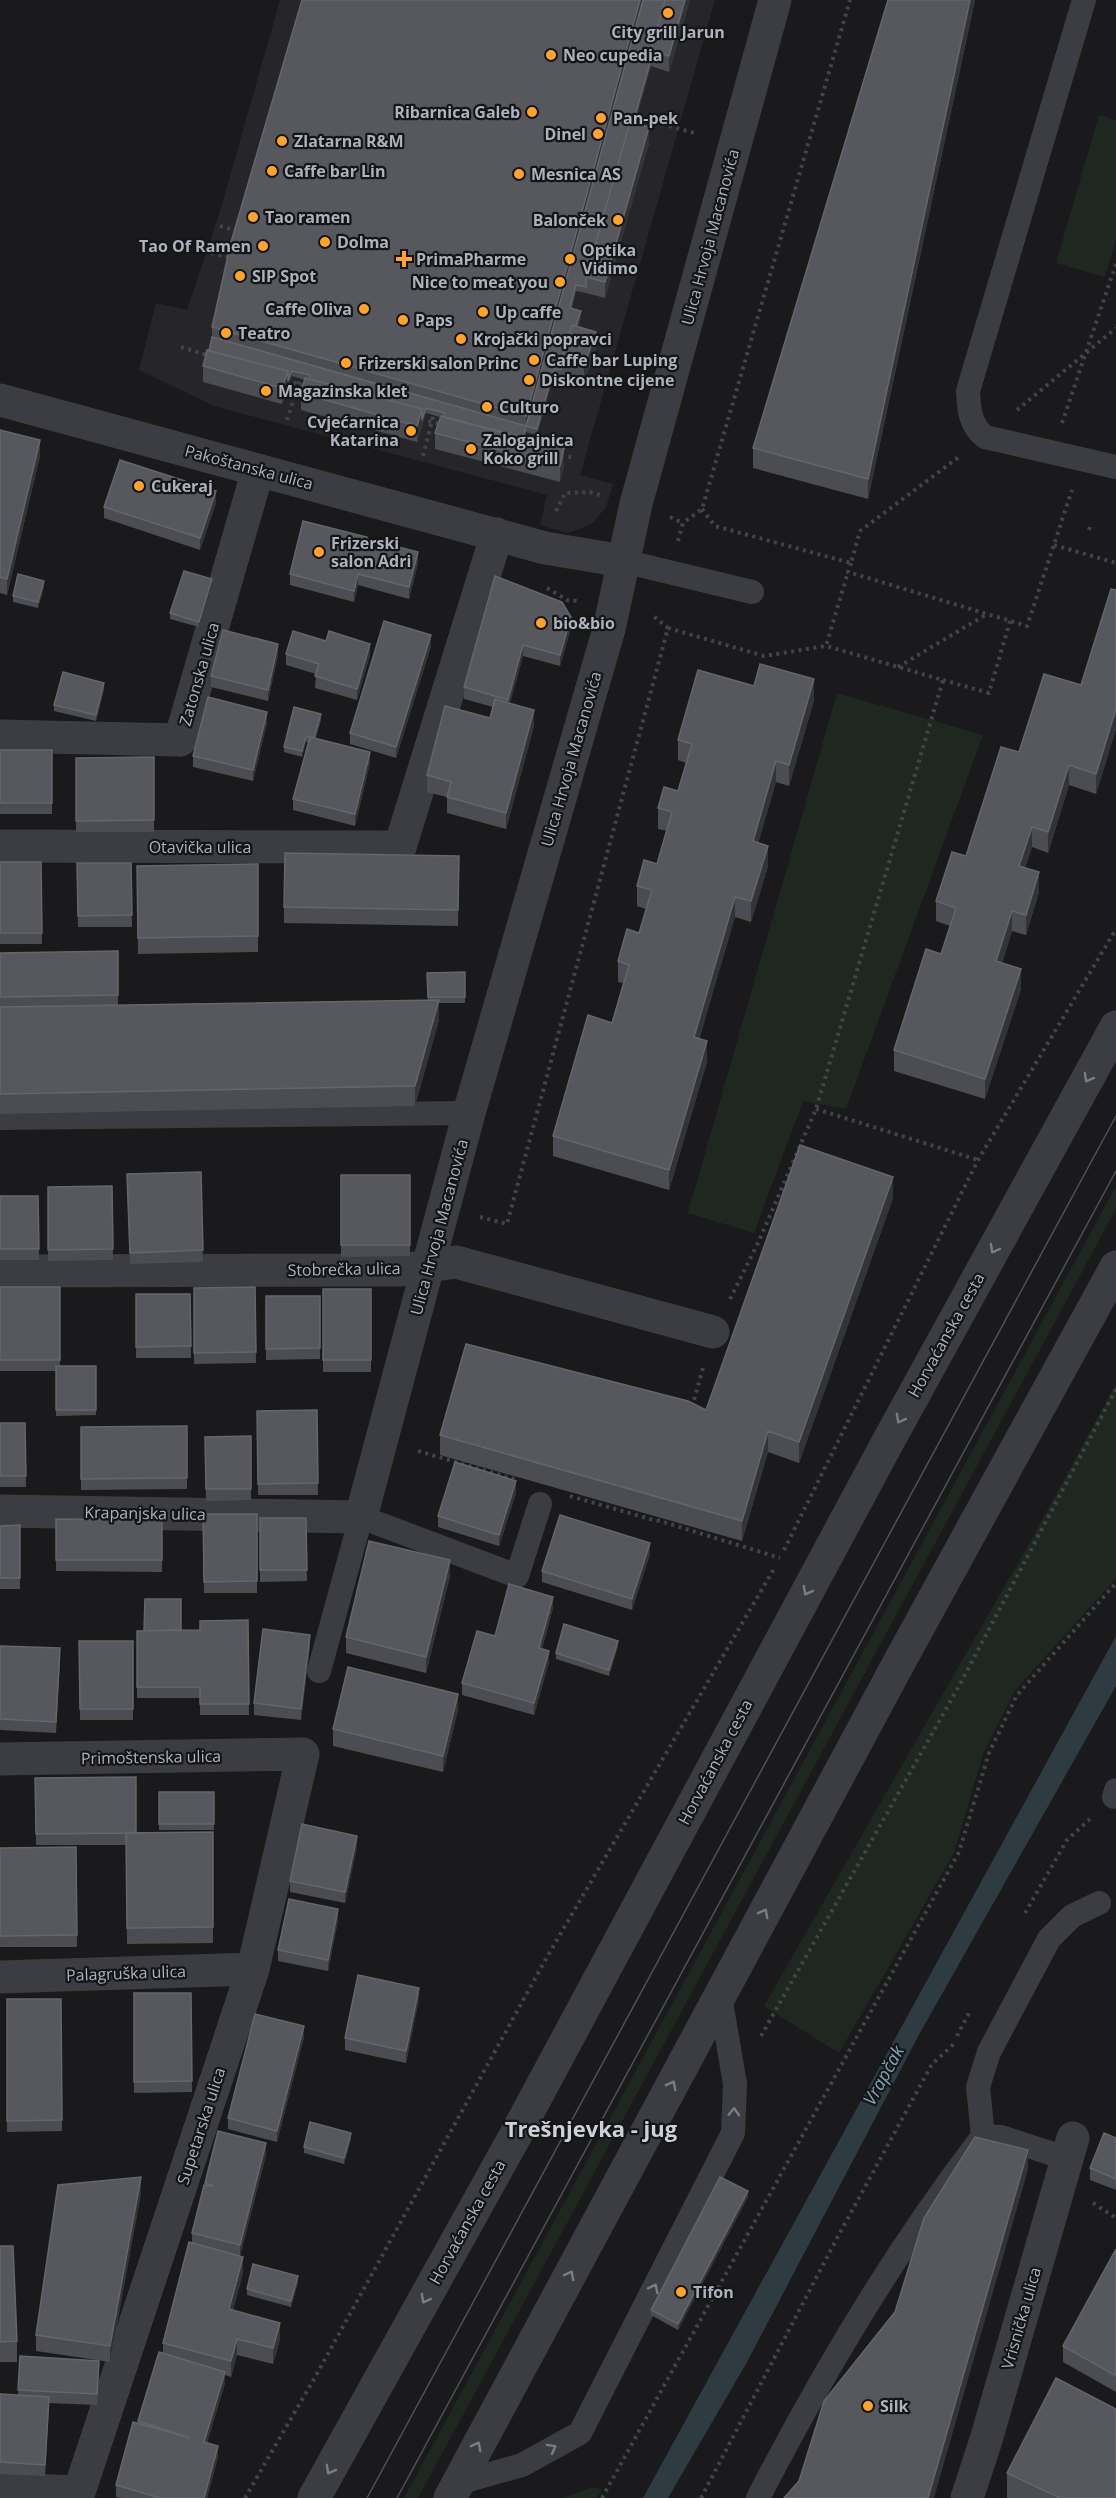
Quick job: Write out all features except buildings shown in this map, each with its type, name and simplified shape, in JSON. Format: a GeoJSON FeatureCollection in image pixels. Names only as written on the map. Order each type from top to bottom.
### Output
{"type":"FeatureCollection","features":[{"type":"Feature","properties":{"kind":"street","name":"Ulica Hrvoja Macanovića"},"geometry":{"type":"LineString","coordinates":[[361,1517],[469,1113],[609,629],[636,504],[775,0]]}},
{"type":"Feature","properties":{"kind":"street","name":"Pakoštanska ulica"},"geometry":{"type":"LineString","coordinates":[[0,400],[545,548],[623,561]]}},
{"type":"Feature","properties":{"kind":"street","name":"Zatonska ulica"},"geometry":{"type":"LineString","coordinates":[[0,736],[180,740],[258,470]]}},
{"type":"Feature","properties":{"kind":"street","name":"Otavička ulica"},"geometry":{"type":"LineString","coordinates":[[0,846],[400,847],[497,534]]}},
{"type":"Feature","properties":{"kind":"street","name":"Horvaćanska cesta"},"geometry":{"type":"LineString","coordinates":[[314,2498],[514,2138],[890,1438],[1116,1026]]}},
{"type":"Feature","properties":{"kind":"street","name":"Stobrečka ulica"},"geometry":{"type":"LineString","coordinates":[[0,1271],[400,1270],[429,1264],[456,1262],[713,1332]]}},
{"type":"Feature","properties":{"kind":"street"},"geometry":{"type":"LineString","coordinates":[[454,2490],[1116,1267]]}},
{"type":"Feature","properties":{"kind":"street","name":"Krapanjska ulica"},"geometry":{"type":"LineString","coordinates":[[0,1511],[361,1517]]}},
{"type":"Feature","properties":{"kind":"street","name":"Primoštenska ulica"},"geometry":{"type":"LineString","coordinates":[[0,1759],[303,1755]]}},
{"type":"Feature","properties":{"kind":"street","name":"Supetarska ulica"},"geometry":{"type":"LineString","coordinates":[[88,2495],[253,1969],[303,1755]]}},
{"type":"Feature","properties":{"kind":"street","name":"Palagruška ulica"},"geometry":{"type":"LineString","coordinates":[[0,1977],[253,1969]]}},
{"type":"Feature","properties":{"kind":"street","name":"Vrisnička ulica"},"geometry":{"type":"LineString","coordinates":[[967,2498],[986,2440],[1069,2148]]}},
{"type":"Feature","properties":{"kind":"street"},"geometry":{"type":"LineString","coordinates":[[0,2489],[88,2495]]}},
{"type":"Feature","properties":{"kind":"lane"},"geometry":{"type":"LineString","coordinates":[[1084,0],[968,391],[970,414],[976,430],[985,437],[1116,467]]}},
{"type":"Feature","properties":{"kind":"lane"},"geometry":{"type":"LineString","coordinates":[[623,561],[752,592]]}},
{"type":"Feature","properties":{"kind":"lane"},"geometry":{"type":"LineString","coordinates":[[0,1118],[469,1113]]}},
{"type":"Feature","properties":{"kind":"lane"},"geometry":{"type":"LineString","coordinates":[[319,1671],[361,1517],[517,1576],[540,1504]]}},
{"type":"Feature","properties":{"kind":"lane"},"geometry":{"type":"LineString","coordinates":[[758,2498],[792,2432],[892,2264],[982,2136],[978,2087],[989,2052],[1049,1939],[1072,1917],[1099,1903]]}},
{"type":"Feature","properties":{"kind":"lane"},"geometry":{"type":"LineString","coordinates":[[454,2490],[522,2465],[580,2433],[734,2133],[735,2084],[720,1996]]}},
{"type":"Feature","properties":{"kind":"lane"},"geometry":{"type":"LineString","coordinates":[[982,2136],[1069,2148]]}},
{"type":"Feature","properties":{"kind":"path"},"geometry":{"type":"LineString","coordinates":[[683,522],[702,509],[850,0]]}},
{"type":"Feature","properties":{"kind":"path"},"geometry":{"type":"LineString","coordinates":[[624,114],[702,135]]}},
{"type":"Feature","properties":{"kind":"path"},"geometry":{"type":"LineString","coordinates":[[220,226],[240,232]]}},
{"type":"Feature","properties":{"kind":"path"},"geometry":{"type":"LineString","coordinates":[[211,253],[242,261]]}},
{"type":"Feature","properties":{"kind":"path"},"geometry":{"type":"LineString","coordinates":[[1051,453],[1116,264]]}},
{"type":"Feature","properties":{"kind":"path"},"geometry":{"type":"LineString","coordinates":[[826,646],[860,531],[985,437],[1116,328]]}},
{"type":"Feature","properties":{"kind":"path"},"geometry":{"type":"LineString","coordinates":[[587,333],[608,339]]}},
{"type":"Feature","properties":{"kind":"path"},"geometry":{"type":"LineString","coordinates":[[181,347],[219,359]]}},
{"type":"Feature","properties":{"kind":"path"},"geometry":{"type":"LineString","coordinates":[[287,420],[303,369]]}},
{"type":"Feature","properties":{"kind":"path"},"geometry":{"type":"LineString","coordinates":[[279,378],[308,387]]}},
{"type":"Feature","properties":{"kind":"path"},"geometry":{"type":"LineString","coordinates":[[423,456],[436,406]]}},
{"type":"Feature","properties":{"kind":"path"},"geometry":{"type":"LineString","coordinates":[[413,417],[454,428]]}},
{"type":"Feature","properties":{"kind":"path"},"geometry":{"type":"LineString","coordinates":[[556,453],[574,458]]}},
{"type":"Feature","properties":{"kind":"path"},"geometry":{"type":"LineString","coordinates":[[702,509],[715,526],[851,563]]}},
{"type":"Feature","properties":{"kind":"path"},"geometry":{"type":"LineString","coordinates":[[848,572],[1027,626],[1065,514]]}},
{"type":"Feature","properties":{"kind":"path"},"geometry":{"type":"LineString","coordinates":[[1089,530],[1091,524]]}},
{"type":"Feature","properties":{"kind":"path"},"geometry":{"type":"LineString","coordinates":[[1054,545],[1116,563]]}},
{"type":"Feature","properties":{"kind":"path"},"geometry":{"type":"LineString","coordinates":[[652,614],[668,628],[764,656],[826,646],[989,693],[1010,621]]}},
{"type":"Feature","properties":{"kind":"path"},"geometry":{"type":"LineString","coordinates":[[897,667],[987,614]]}},
{"type":"Feature","properties":{"kind":"path"},"geometry":{"type":"LineString","coordinates":[[507,1224],[668,628]]}},
{"type":"Feature","properties":{"kind":"path"},"geometry":{"type":"LineString","coordinates":[[691,1410],[713,1332],[758,1243],[816,1109],[943,680]]}},
{"type":"Feature","properties":{"kind":"path"},"geometry":{"type":"LineString","coordinates":[[245,2498],[314,2379],[547,1956],[780,1558],[978,1160],[1116,929]]}},
{"type":"Feature","properties":{"kind":"path"},"geometry":{"type":"LineString","coordinates":[[816,1109],[978,1160]]}},
{"type":"Feature","properties":{"kind":"path"},"geometry":{"type":"LineString","coordinates":[[768,2025],[959,1686],[1116,1389]]}},
{"type":"Feature","properties":{"kind":"path"},"geometry":{"type":"LineString","coordinates":[[659,1517],[657,1521],[780,1558]]}},
{"type":"Feature","properties":{"kind":"path"},"geometry":{"type":"LineString","coordinates":[[602,2498],[959,1852],[989,1753],[1017,1695],[1116,1583]]}},
{"type":"Feature","properties":{"kind":"path"},"geometry":{"type":"LineString","coordinates":[[701,2498],[836,2240],[932,2064],[955,2043]]}},
{"type":"Feature","properties":{"kind":"shaded area"},"geometry":{"type":"Polygon","coordinates":[[[280,0],[715,0],[580,475],[613,484],[606,507],[592,524],[568,533],[540,525],[547,495],[214,406],[139,370],[156,303],[187,310],[220,211],[280,0]]]}},
{"type":"Feature","properties":{"kind":"shaded area"},"geometry":{"type":"Polygon","coordinates":[[[1099,115],[1116,120],[1116,240],[1105,277],[1056,263],[1099,115]]]}},
{"type":"Feature","properties":{"kind":"shaded area"},"geometry":{"type":"Polygon","coordinates":[[[837,693],[983,735],[846,1109],[803,1101],[754,1233],[688,1213],[837,693]]]}},
{"type":"Feature","properties":{"kind":"shaded area"},"geometry":{"type":"Polygon","coordinates":[[[1116,1186],[1116,1209],[418,2498],[404,2498],[1116,1186]]]}},
{"type":"Feature","properties":{"kind":"shaded area"},"geometry":{"type":"Polygon","coordinates":[[[1116,1384],[1116,1578],[1014,1692],[983,1754],[954,1853],[839,2053],[764,2006],[1030,1542],[1116,1384]]]}},
{"type":"Feature","properties":{"kind":"shaded area"},"geometry":{"type":"Polygon","coordinates":[[[592,2487],[602,2489],[597,2498],[563,2498],[592,2487]]]}},
{"type":"Feature","properties":{"kind":"water","name":"Vrapčak"},"geometry":{"type":"Polygon","coordinates":[[[1116,1636],[1116,1686],[921,2031],[747,2362],[668,2498],[643,2498],[1116,1636]]]}},
{"type":"Feature","properties":{"kind":"tram line"},"geometry":{"type":"LineString","coordinates":[[367,2498],[1116,1116]]}},
{"type":"Feature","properties":{"kind":"tram line"},"geometry":{"type":"LineString","coordinates":[[397,2498],[1116,1171]]}},
{"type":"Feature","properties":{"kind":"place","name":"City grill Jarun"},"geometry":{"type":"Point","coordinates":[668,13]}},
{"type":"Feature","properties":{"kind":"place","name":"Neo cupedia"},"geometry":{"type":"Point","coordinates":[551,55]}},
{"type":"Feature","properties":{"kind":"place","name":"Ribarnica Galeb"},"geometry":{"type":"Point","coordinates":[532,112]}},
{"type":"Feature","properties":{"kind":"place","name":"Pan-pek"},"geometry":{"type":"Point","coordinates":[601,118]}},
{"type":"Feature","properties":{"kind":"place","name":"Dinel"},"geometry":{"type":"Point","coordinates":[598,134]}},
{"type":"Feature","properties":{"kind":"place","name":"Zlatarna R&M"},"geometry":{"type":"Point","coordinates":[282,141]}},
{"type":"Feature","properties":{"kind":"place","name":"Caffe bar Lin"},"geometry":{"type":"Point","coordinates":[272,171]}},
{"type":"Feature","properties":{"kind":"place","name":"Mesnica AS"},"geometry":{"type":"Point","coordinates":[519,174]}},
{"type":"Feature","properties":{"kind":"place","name":"Tao ramen"},"geometry":{"type":"Point","coordinates":[253,217]}},
{"type":"Feature","properties":{"kind":"place","name":"Balonček"},"geometry":{"type":"Point","coordinates":[618,220]}},
{"type":"Feature","properties":{"kind":"place","name":"Dolma"},"geometry":{"type":"Point","coordinates":[325,242]}},
{"type":"Feature","properties":{"kind":"place","name":"Tao Of Ramen"},"geometry":{"type":"Point","coordinates":[263,246]}},
{"type":"Feature","properties":{"kind":"place","name":"PrimaPharme"},"geometry":{"type":"Point","coordinates":[404,259]}},
{"type":"Feature","properties":{"kind":"place","name":"Optika Vidimo"},"geometry":{"type":"Point","coordinates":[570,259]}},
{"type":"Feature","properties":{"kind":"place","name":"SIP Spot"},"geometry":{"type":"Point","coordinates":[240,276]}},
{"type":"Feature","properties":{"kind":"place","name":"Nice to meat you"},"geometry":{"type":"Point","coordinates":[560,282]}},
{"type":"Feature","properties":{"kind":"place","name":"Caffe Oliva"},"geometry":{"type":"Point","coordinates":[364,309]}},
{"type":"Feature","properties":{"kind":"place","name":"Up caffe"},"geometry":{"type":"Point","coordinates":[483,312]}},
{"type":"Feature","properties":{"kind":"place","name":"Paps"},"geometry":{"type":"Point","coordinates":[403,320]}},
{"type":"Feature","properties":{"kind":"place","name":"Teatro"},"geometry":{"type":"Point","coordinates":[226,333]}},
{"type":"Feature","properties":{"kind":"place","name":"Krojački popravci"},"geometry":{"type":"Point","coordinates":[461,339]}},
{"type":"Feature","properties":{"kind":"place","name":"Caffe bar Luping"},"geometry":{"type":"Point","coordinates":[534,360]}},
{"type":"Feature","properties":{"kind":"place","name":"Frizerski salon Princ"},"geometry":{"type":"Point","coordinates":[346,363]}},
{"type":"Feature","properties":{"kind":"place","name":"Diskontne cijene"},"geometry":{"type":"Point","coordinates":[529,380]}},
{"type":"Feature","properties":{"kind":"place","name":"Magazinska klet"},"geometry":{"type":"Point","coordinates":[266,391]}},
{"type":"Feature","properties":{"kind":"place","name":"Culturo"},"geometry":{"type":"Point","coordinates":[487,407]}},
{"type":"Feature","properties":{"kind":"place","name":"Cvjećarnica Katarina"},"geometry":{"type":"Point","coordinates":[411,431]}},
{"type":"Feature","properties":{"kind":"place","name":"Zalogajnica Koko grill"},"geometry":{"type":"Point","coordinates":[471,449]}},
{"type":"Feature","properties":{"kind":"place","name":"Cukeraj"},"geometry":{"type":"Point","coordinates":[139,486]}},
{"type":"Feature","properties":{"kind":"place","name":"Frizerski salon Adri"},"geometry":{"type":"Point","coordinates":[319,552]}},
{"type":"Feature","properties":{"kind":"place","name":"bio&bio"},"geometry":{"type":"Point","coordinates":[541,623]}},
{"type":"Feature","properties":{"kind":"place","name":"Tifon"},"geometry":{"type":"Point","coordinates":[681,2292]}},
{"type":"Feature","properties":{"kind":"place","name":"Silk"},"geometry":{"type":"Point","coordinates":[868,2406]}},
{"type":"Feature","properties":{"kind":"district","name":"Trešnjevka - jug"},"geometry":{"type":"Point","coordinates":[591,2128]}}]}
